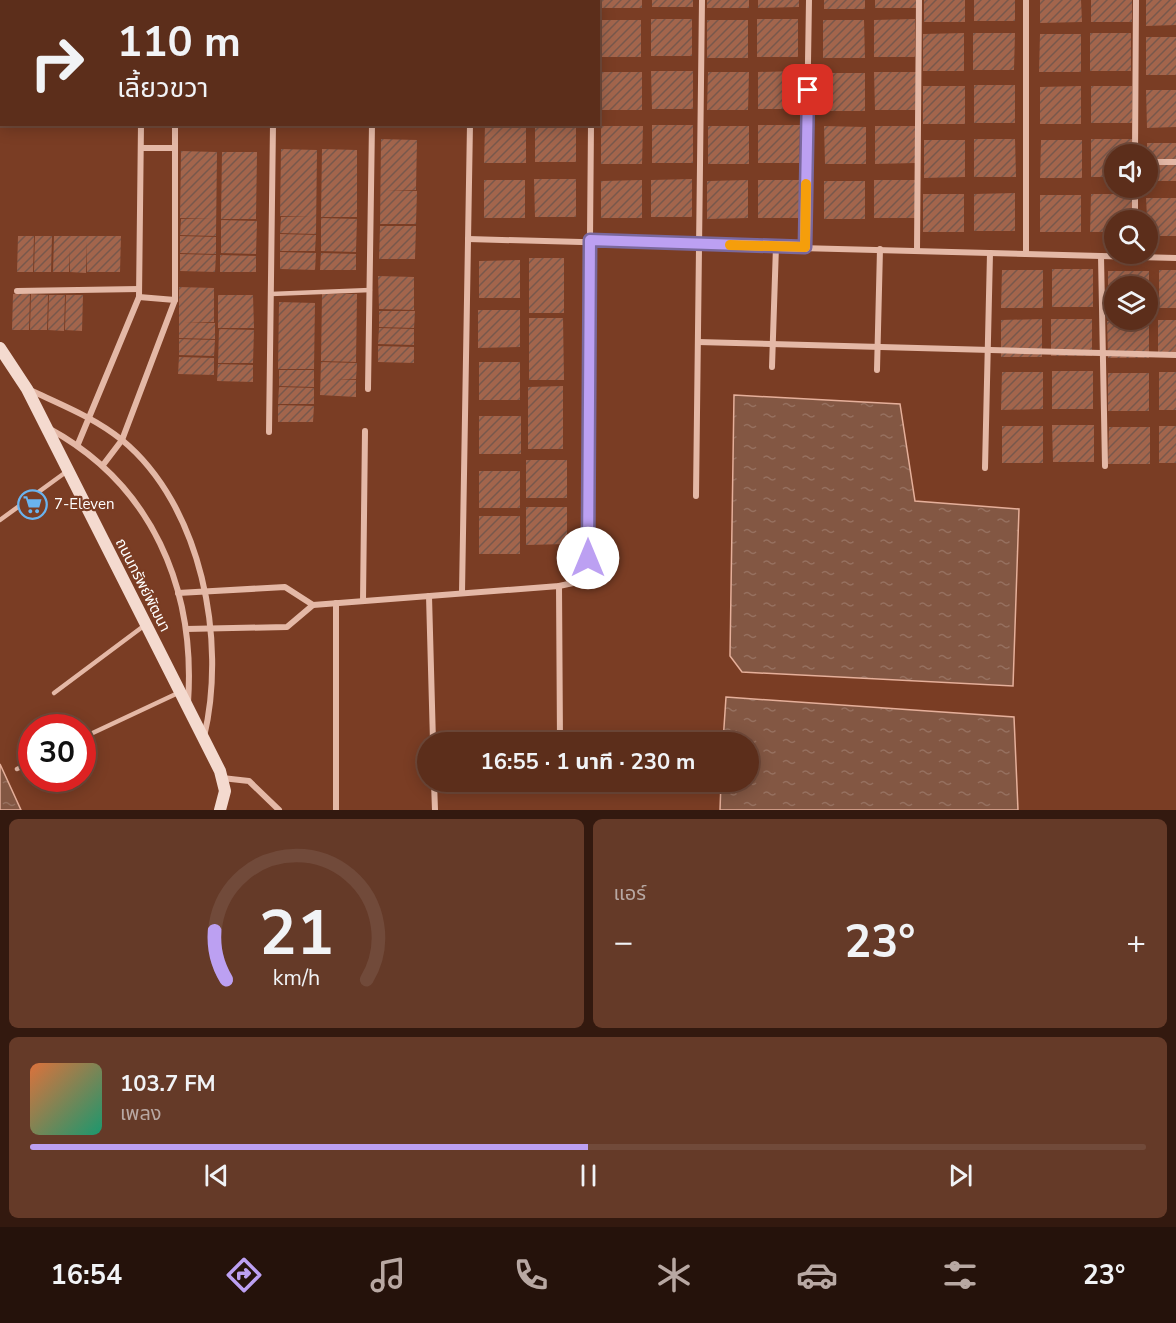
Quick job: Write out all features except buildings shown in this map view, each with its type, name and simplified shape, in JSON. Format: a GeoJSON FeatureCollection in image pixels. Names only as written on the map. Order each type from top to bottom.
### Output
{"type":"FeatureCollection","features":[{"type":"Feature","properties":{"kind":"street"},"geometry":{"type":"LineString","coordinates":[[696,496],[702,0]]}},
{"type":"Feature","properties":{"kind":"street"},"geometry":{"type":"LineString","coordinates":[[805,247],[809,0]]}},
{"type":"Feature","properties":{"kind":"street"},"geometry":{"type":"LineString","coordinates":[[917,250],[919,0]]}},
{"type":"Feature","properties":{"kind":"street"},"geometry":{"type":"LineString","coordinates":[[1026,0],[1026,254]]}},
{"type":"Feature","properties":{"kind":"street"},"geometry":{"type":"LineString","coordinates":[[1135,144],[1136,0]]}},
{"type":"Feature","properties":{"kind":"street"},"geometry":{"type":"LineString","coordinates":[[78,444],[139,293],[141,126]]}},
{"type":"Feature","properties":{"kind":"street"},"geometry":{"type":"LineString","coordinates":[[103,465],[123,440],[175,300],[175,126]]}},
{"type":"Feature","properties":{"kind":"street"},"geometry":{"type":"LineString","coordinates":[[270,432],[273,126]]}},
{"type":"Feature","properties":{"kind":"street"},"geometry":{"type":"LineString","coordinates":[[368,389],[372,126]]}},
{"type":"Feature","properties":{"kind":"street"},"geometry":{"type":"LineString","coordinates":[[462,592],[470,126]]}},
{"type":"Feature","properties":{"kind":"street"},"geometry":{"type":"LineString","coordinates":[[186,629],[287,627],[313,605],[559,586],[587,580],[591,126]]}},
{"type":"Feature","properties":{"kind":"street"},"geometry":{"type":"LineString","coordinates":[[141,148],[175,148]]}},
{"type":"Feature","properties":{"kind":"street"},"geometry":{"type":"LineString","coordinates":[[1158,162],[1176,162]]}},
{"type":"Feature","properties":{"kind":"street"},"geometry":{"type":"LineString","coordinates":[[468,238],[1104,256]]}},
{"type":"Feature","properties":{"kind":"street"},"geometry":{"type":"LineString","coordinates":[[772,367],[776,246]]}},
{"type":"Feature","properties":{"kind":"street"},"geometry":{"type":"LineString","coordinates":[[878,370],[880,249]]}},
{"type":"Feature","properties":{"kind":"street"},"geometry":{"type":"LineString","coordinates":[[985,468],[990,253]]}},
{"type":"Feature","properties":{"kind":"street"},"geometry":{"type":"LineString","coordinates":[[1101,256],[1105,466]]}},
{"type":"Feature","properties":{"kind":"street"},"geometry":{"type":"LineString","coordinates":[[1158,257],[1176,258]]}},
{"type":"Feature","properties":{"kind":"street"},"geometry":{"type":"LineString","coordinates":[[16,291],[139,293],[175,300]]}},
{"type":"Feature","properties":{"kind":"street"},"geometry":{"type":"LineString","coordinates":[[698,342],[1176,355]]}},
{"type":"Feature","properties":{"kind":"street","name":"ถนนทรัพย์พัฒนา"},"geometry":{"type":"LineString","coordinates":[[1,351],[27,389],[204,739],[222,777],[225,791],[220,810]]}},
{"type":"Feature","properties":{"kind":"street"},"geometry":{"type":"LineString","coordinates":[[27,389],[90,419],[123,440],[152,470],[168,493],[192,547],[204,590],[210,629],[213,665],[212,707],[204,739]]}},
{"type":"Feature","properties":{"kind":"street"},"geometry":{"type":"LineString","coordinates":[[46,427],[78,444],[103,465],[140,508],[151,525],[168,561],[186,629],[190,667],[188,706]]}},
{"type":"Feature","properties":{"kind":"street"},"geometry":{"type":"LineString","coordinates":[[363,601],[365,431]]}},
{"type":"Feature","properties":{"kind":"street"},"geometry":{"type":"LineString","coordinates":[[559,586],[561,732]]}},
{"type":"Feature","properties":{"kind":"street"},"geometry":{"type":"LineString","coordinates":[[178,593],[285,587],[313,605]]}},
{"type":"Feature","properties":{"kind":"street"},"geometry":{"type":"LineString","coordinates":[[429,596],[433,732]]}},
{"type":"Feature","properties":{"kind":"street"},"geometry":{"type":"LineString","coordinates":[[336,603],[336,810]]}},
{"type":"Feature","properties":{"kind":"street"},"geometry":{"type":"LineString","coordinates":[[222,777],[249,781],[279,810]]}},
{"type":"Feature","properties":{"kind":"street"},"geometry":{"type":"LineString","coordinates":[[434,792],[435,810]]}},
{"type":"Feature","properties":{"kind":"lane"},"geometry":{"type":"LineString","coordinates":[[271,294],[369,290]]}},
{"type":"Feature","properties":{"kind":"lane"},"geometry":{"type":"LineString","coordinates":[[0,518],[68,470]]}},
{"type":"Feature","properties":{"kind":"lane"},"geometry":{"type":"LineString","coordinates":[[54,693],[146,624]]}},
{"type":"Feature","properties":{"kind":"lane"},"geometry":{"type":"LineString","coordinates":[[96,731],[180,692]]}},
{"type":"Feature","properties":{"kind":"water"},"geometry":{"type":"Polygon","coordinates":[[[734,395],[900,404],[915,501],[1019,509],[1013,686],[742,672],[730,656],[734,395]]]}},
{"type":"Feature","properties":{"kind":"water"},"geometry":{"type":"Polygon","coordinates":[[[726,697],[1014,717],[1018,810],[720,810],[721,792],[759,792],[759,732],[724,732],[726,697]]]}},
{"type":"Feature","properties":{"kind":"water"},"geometry":{"type":"Polygon","coordinates":[[[0,764],[21,810],[0,810],[0,764]]]}},
{"type":"Feature","properties":{"kind":"slow traffic"},"geometry":{"type":"LineString","coordinates":[[730,245],[805,247],[806,184]]}},
{"type":"Feature","properties":{"kind":"place","name":"7-Eleven"},"geometry":{"type":"Point","coordinates":[33,504]}},
{"type":"Feature","properties":{"kind":"route"},"geometry":{"type":"LineString","coordinates":[[588,558],[590,240],[805,247],[808,90]]}}]}
